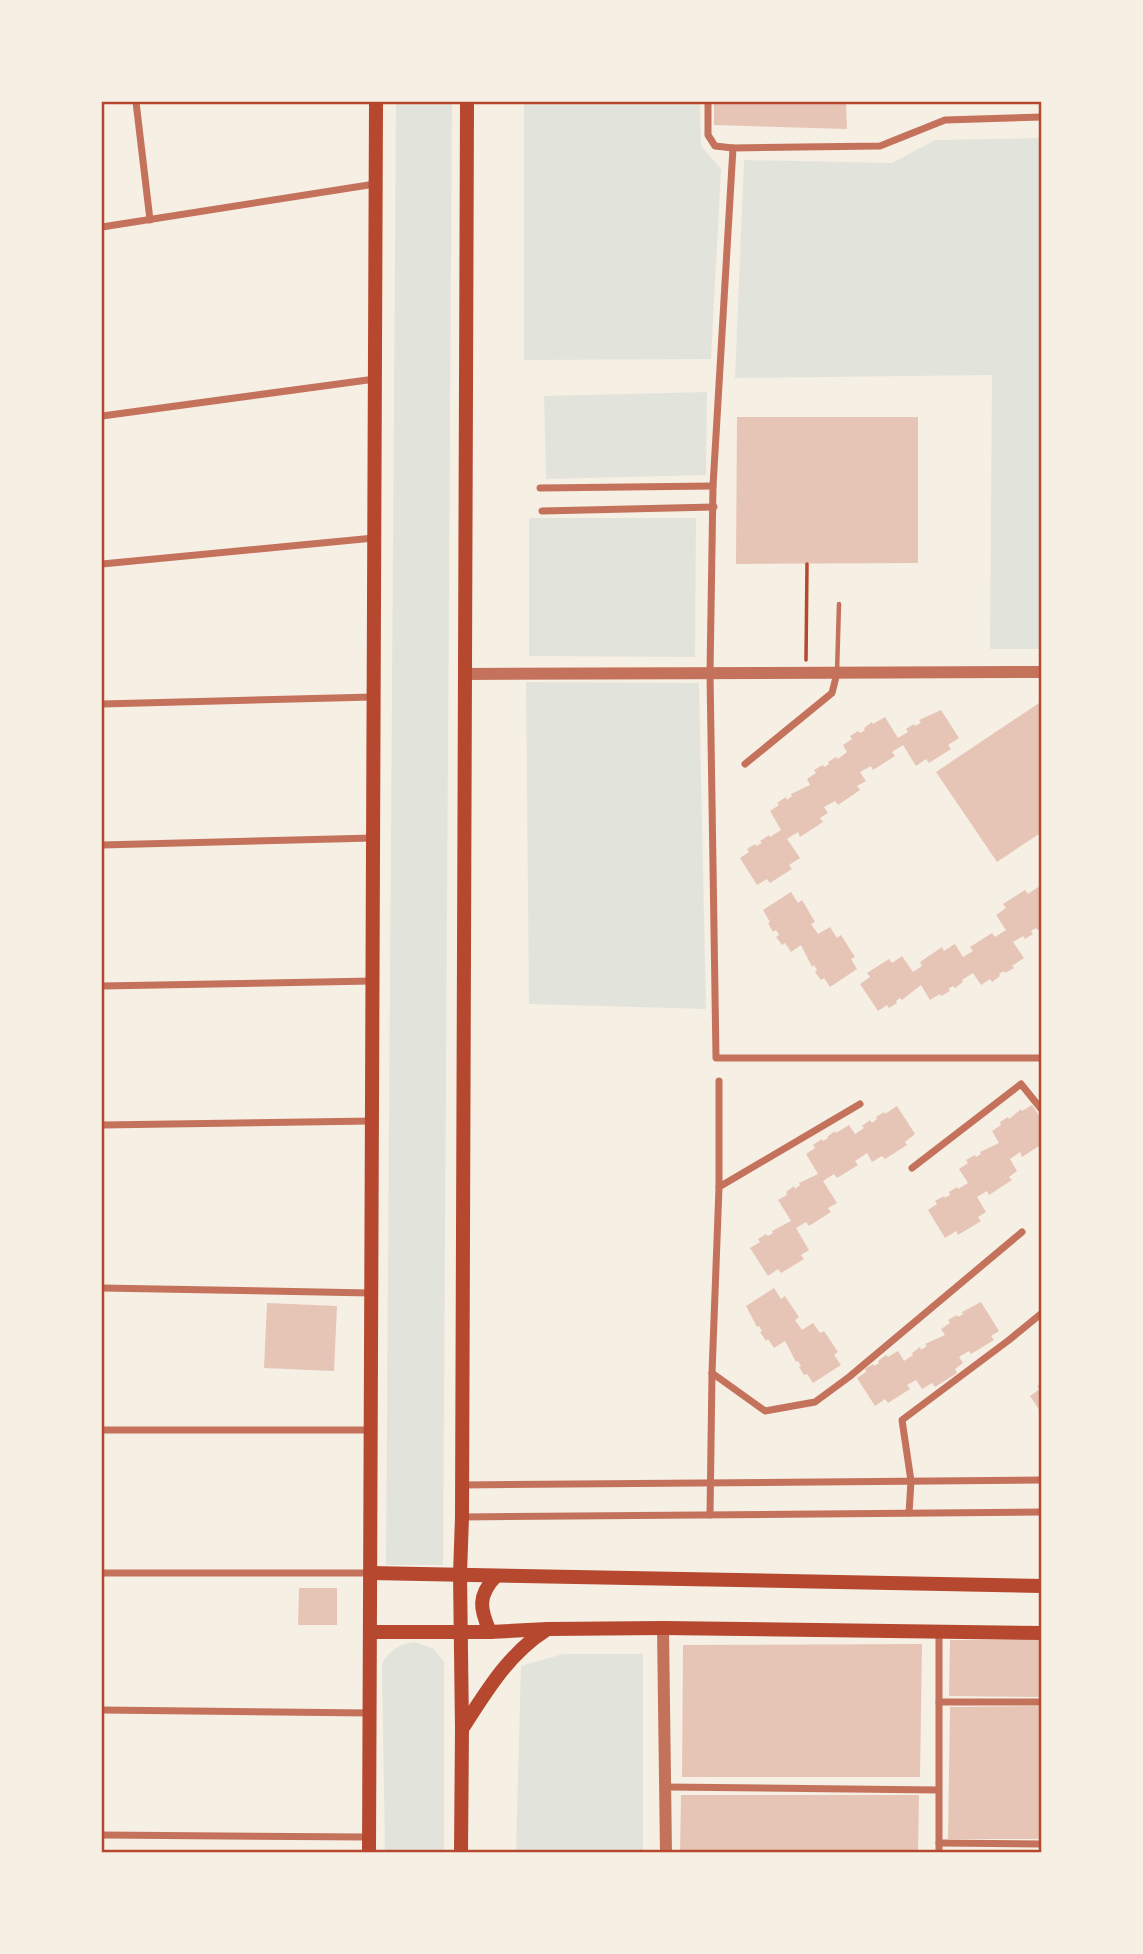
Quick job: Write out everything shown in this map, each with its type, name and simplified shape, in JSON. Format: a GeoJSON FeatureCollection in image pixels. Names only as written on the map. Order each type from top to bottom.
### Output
{"type":"FeatureCollection","features":[{"type":"Feature","properties":{"kind":"main road"},"geometry":{"type":"LineString","coordinates":[[369,1853],[376,102]]}},
{"type":"Feature","properties":{"kind":"main road"},"geometry":{"type":"LineString","coordinates":[[461,1853],[467,102]]}},
{"type":"Feature","properties":{"kind":"main road"},"geometry":{"type":"LineString","coordinates":[[370,1573],[1041,1586]]}},
{"type":"Feature","properties":{"kind":"main road"},"geometry":{"type":"LineString","coordinates":[[491,1632],[484,1618],[482,1601],[485,1588],[496,1576]]}},
{"type":"Feature","properties":{"kind":"main road"},"geometry":{"type":"LineString","coordinates":[[370,1632],[663,1628],[1041,1633]]}},
{"type":"Feature","properties":{"kind":"main road"},"geometry":{"type":"LineString","coordinates":[[462,1729],[502,1669],[532,1639],[547,1629]]}},
{"type":"Feature","properties":{"kind":"street"},"geometry":{"type":"LineString","coordinates":[[136,102],[150,220]]}},
{"type":"Feature","properties":{"kind":"street"},"geometry":{"type":"LineString","coordinates":[[708,102],[708,135],[715,146],[733,148],[880,146],[945,120],[1041,117]]}},
{"type":"Feature","properties":{"kind":"street"},"geometry":{"type":"LineString","coordinates":[[733,148],[713,486],[710,673],[716,1058],[1041,1058]]}},
{"type":"Feature","properties":{"kind":"street"},"geometry":{"type":"LineString","coordinates":[[102,227],[376,184]]}},
{"type":"Feature","properties":{"kind":"street"},"geometry":{"type":"LineString","coordinates":[[102,416],[375,379]]}},
{"type":"Feature","properties":{"kind":"street"},"geometry":{"type":"LineString","coordinates":[[540,488],[713,486]]}},
{"type":"Feature","properties":{"kind":"street"},"geometry":{"type":"LineString","coordinates":[[542,511],[714,508]]}},
{"type":"Feature","properties":{"kind":"street"},"geometry":{"type":"LineString","coordinates":[[102,564],[375,537]]}},
{"type":"Feature","properties":{"kind":"street"},"geometry":{"type":"LineString","coordinates":[[465,674],[1041,672]]}},
{"type":"Feature","properties":{"kind":"street"},"geometry":{"type":"LineString","coordinates":[[745,764],[832,693],[837,673]]}},
{"type":"Feature","properties":{"kind":"street"},"geometry":{"type":"LineString","coordinates":[[102,704],[374,697]]}},
{"type":"Feature","properties":{"kind":"street"},"geometry":{"type":"LineString","coordinates":[[102,845],[373,838]]}},
{"type":"Feature","properties":{"kind":"street"},"geometry":{"type":"LineString","coordinates":[[102,986],[373,981]]}},
{"type":"Feature","properties":{"kind":"street"},"geometry":{"type":"LineString","coordinates":[[710,1515],[719,1187],[719,1081]]}},
{"type":"Feature","properties":{"kind":"street"},"geometry":{"type":"LineString","coordinates":[[912,1168],[1021,1084],[1041,1110]]}},
{"type":"Feature","properties":{"kind":"street"},"geometry":{"type":"LineString","coordinates":[[719,1187],[860,1104]]}},
{"type":"Feature","properties":{"kind":"street"},"geometry":{"type":"LineString","coordinates":[[102,1125],[372,1121]]}},
{"type":"Feature","properties":{"kind":"street"},"geometry":{"type":"LineString","coordinates":[[712,1373],[765,1411],[815,1402],[849,1377],[1021,1232]]}},
{"type":"Feature","properties":{"kind":"street"},"geometry":{"type":"LineString","coordinates":[[102,1288],[372,1293]]}},
{"type":"Feature","properties":{"kind":"street"},"geometry":{"type":"LineString","coordinates":[[908,1513],[911,1481],[902,1420],[1041,1313]]}},
{"type":"Feature","properties":{"kind":"street"},"geometry":{"type":"LineString","coordinates":[[102,1430],[371,1430]]}},
{"type":"Feature","properties":{"kind":"street"},"geometry":{"type":"LineString","coordinates":[[462,1485],[1041,1480]]}},
{"type":"Feature","properties":{"kind":"street"},"geometry":{"type":"LineString","coordinates":[[462,1517],[1041,1512]]}},
{"type":"Feature","properties":{"kind":"street"},"geometry":{"type":"LineString","coordinates":[[102,1573],[370,1573]]}},
{"type":"Feature","properties":{"kind":"street"},"geometry":{"type":"LineString","coordinates":[[663,1628],[666,1853]]}},
{"type":"Feature","properties":{"kind":"street"},"geometry":{"type":"LineString","coordinates":[[939,1632],[939,1853]]}},
{"type":"Feature","properties":{"kind":"street"},"geometry":{"type":"LineString","coordinates":[[939,1702],[1041,1702]]}},
{"type":"Feature","properties":{"kind":"street"},"geometry":{"type":"LineString","coordinates":[[102,1710],[370,1713]]}},
{"type":"Feature","properties":{"kind":"street"},"geometry":{"type":"LineString","coordinates":[[665,1787],[938,1790]]}},
{"type":"Feature","properties":{"kind":"street"},"geometry":{"type":"LineString","coordinates":[[102,1835],[369,1837]]}},
{"type":"Feature","properties":{"kind":"street"},"geometry":{"type":"LineString","coordinates":[[939,1843],[1041,1844]]}},
{"type":"Feature","properties":{"kind":"lane"},"geometry":{"type":"LineString","coordinates":[[837,673],[839,604]]}},
{"type":"Feature","properties":{"kind":"path"},"geometry":{"type":"LineString","coordinates":[[806,673],[807,564]]}},
{"type":"Feature","properties":{"kind":"shaded area"},"geometry":{"type":"Polygon","coordinates":[[[396,102],[452,102],[443,1565],[386,1565],[396,102]]]}},
{"type":"Feature","properties":{"kind":"shaded area"},"geometry":{"type":"Polygon","coordinates":[[[524,102],[700,102],[701,146],[721,169],[711,359],[524,360],[524,102]]]}},
{"type":"Feature","properties":{"kind":"shaded area"},"geometry":{"type":"Polygon","coordinates":[[[1041,138],[1041,649],[990,649],[992,375],[735,378],[744,160],[892,163],[935,140],[1041,138]]]}},
{"type":"Feature","properties":{"kind":"shaded area"},"geometry":{"type":"Polygon","coordinates":[[[707,392],[706,475],[546,479],[544,396],[707,392]]]}},
{"type":"Feature","properties":{"kind":"shaded area"},"geometry":{"type":"Polygon","coordinates":[[[529,518],[696,518],[695,657],[529,656],[529,518]]]}},
{"type":"Feature","properties":{"kind":"shaded area"},"geometry":{"type":"Polygon","coordinates":[[[526,682],[699,683],[706,1009],[529,1004],[526,682]]]}},
{"type":"Feature","properties":{"kind":"shaded area"},"geometry":{"type":"Polygon","coordinates":[[[415,1642],[434,1649],[444,1662],[444,1852],[385,1852],[382,1664],[396,1648],[415,1642]]]}},
{"type":"Feature","properties":{"kind":"shaded area"},"geometry":{"type":"Polygon","coordinates":[[[563,1654],[643,1654],[643,1852],[516,1852],[521,1666],[563,1654]]]}},
{"type":"Feature","properties":{"kind":"building"},"geometry":{"type":"Polygon","coordinates":[[[714,102],[846,102],[847,129],[714,125],[714,102]]]}},
{"type":"Feature","properties":{"kind":"building"},"geometry":{"type":"Polygon","coordinates":[[[737,417],[918,417],[918,563],[736,564],[737,417]]]}},
{"type":"Feature","properties":{"kind":"building"},"geometry":{"type":"Polygon","coordinates":[[[1042,701],[1042,832],[997,862],[936,772],[1042,701]]]}},
{"type":"Feature","properties":{"kind":"building"},"geometry":{"type":"Polygon","coordinates":[[[941,710],[959,738],[948,745],[951,749],[929,763],[926,759],[916,766],[903,745],[892,752],[895,756],[873,770],[871,766],[860,772],[866,781],[857,786],[860,790],[838,805],[835,801],[824,807],[828,813],[820,818],[823,822],[800,837],[798,832],[787,839],[800,858],[789,865],[792,869],[770,883],[767,879],[757,885],[740,858],[749,852],[747,849],[781,830],[770,811],[779,805],[777,803],[786,797],[787,800],[791,794],[810,785],[807,779],[816,773],[814,770],[823,765],[824,767],[847,752],[843,745],[852,739],[850,736],[865,730],[872,722],[873,724],[885,717],[898,738],[908,732],[906,729],[921,723],[919,720],[941,710]]]}},
{"type":"Feature","properties":{"kind":"building"},"geometry":{"type":"Polygon","coordinates":[[[1038,887],[1042,892],[1042,928],[1036,928],[1031,931],[1033,934],[1025,939],[1023,936],[1013,942],[1024,958],[1012,966],[1014,968],[999,974],[992,982],[990,979],[981,985],[973,973],[955,988],[953,986],[948,989],[950,991],[930,1000],[921,985],[889,1008],[887,1005],[878,1011],[860,984],[870,977],[867,973],[889,959],[892,963],[902,956],[913,972],[922,966],[920,962],[942,947],[944,951],[955,944],[963,957],[973,951],[970,947],[992,933],[995,937],[1006,930],[996,915],[1006,908],[1003,904],[1025,890],[1028,894],[1038,887]]]}},
{"type":"Feature","properties":{"kind":"building"},"geometry":{"type":"Polygon","coordinates":[[[791,892],[798,903],[802,900],[815,922],[811,924],[818,934],[830,927],[837,938],[841,935],[855,957],[851,959],[857,969],[830,987],[824,978],[821,980],[815,972],[817,970],[814,965],[812,967],[801,945],[791,952],[785,943],[782,945],[776,937],[779,935],[776,930],[773,932],[768,923],[770,922],[763,910],[791,892]]]}},
{"type":"Feature","properties":{"kind":"building"},"geometry":{"type":"Polygon","coordinates":[[[1032,1105],[1042,1120],[1042,1144],[1022,1157],[1020,1152],[1010,1159],[1017,1171],[1009,1177],[1012,1180],[989,1195],[987,1191],[977,1197],[986,1212],[978,1217],[981,1221],[958,1235],[956,1231],[945,1238],[928,1210],[937,1204],[935,1201],[944,1196],[945,1198],[950,1195],[949,1192],[968,1183],[959,1169],[968,1163],[966,1160],[999,1143],[992,1131],[1001,1125],[1000,1122],[1032,1105]]]}},
{"type":"Feature","properties":{"kind":"building"},"geometry":{"type":"Polygon","coordinates":[[[897,1106],[915,1134],[905,1142],[907,1145],[885,1159],[882,1156],[872,1162],[867,1153],[855,1161],[858,1165],[837,1178],[834,1174],[823,1181],[837,1203],[828,1208],[831,1212],[809,1226],[806,1222],[796,1228],[809,1250],[801,1255],[804,1259],[781,1273],[778,1269],[768,1276],[750,1248],[760,1242],[758,1239],[766,1234],[768,1236],[791,1221],[778,1200],[787,1195],[786,1192],[794,1186],[795,1189],[799,1183],[818,1174],[806,1154],[815,1148],[813,1145],[828,1138],[835,1131],[836,1133],[849,1125],[855,1134],[870,1120],[872,1123],[876,1117],[897,1106]]]}},
{"type":"Feature","properties":{"kind":"building"},"geometry":{"type":"Polygon","coordinates":[[[774,1288],[781,1299],[785,1296],[799,1317],[795,1320],[802,1330],[813,1323],[820,1333],[824,1331],[838,1352],[834,1355],[841,1365],[813,1383],[807,1374],[804,1375],[785,1341],[774,1348],[768,1339],[766,1341],[746,1306],[774,1288]]]}},
{"type":"Feature","properties":{"kind":"building"},"geometry":{"type":"Polygon","coordinates":[[[981,1302],[999,1331],[991,1336],[994,1340],[971,1354],[969,1351],[959,1357],[963,1363],[955,1369],[957,1373],[935,1387],[932,1383],[922,1389],[916,1380],[907,1385],[910,1389],[888,1403],[885,1399],[875,1406],[857,1378],[866,1372],[865,1369],[879,1363],[886,1355],[888,1357],[898,1351],[904,1361],[920,1347],[921,1350],[927,1346],[925,1344],[945,1335],[941,1329],[950,1323],[948,1320],[957,1315],[958,1317],[981,1302]]]}},
{"type":"Feature","properties":{"kind":"building"},"geometry":{"type":"Polygon","coordinates":[[[267,1303],[337,1306],[334,1371],[264,1368],[267,1303]]]}},
{"type":"Feature","properties":{"kind":"building"},"geometry":{"type":"Polygon","coordinates":[[[1042,1383],[1042,1414],[1030,1396],[1040,1389],[1037,1386],[1042,1383]]]}},
{"type":"Feature","properties":{"kind":"building"},"geometry":{"type":"Polygon","coordinates":[[[299,1588],[337,1588],[337,1625],[298,1625],[299,1588]]]}},
{"type":"Feature","properties":{"kind":"building"},"geometry":{"type":"Polygon","coordinates":[[[950,1640],[1042,1640],[1042,1697],[949,1696],[950,1640]]]}},
{"type":"Feature","properties":{"kind":"building"},"geometry":{"type":"Polygon","coordinates":[[[922,1644],[920,1777],[682,1777],[683,1645],[922,1644]]]}},
{"type":"Feature","properties":{"kind":"building"},"geometry":{"type":"Polygon","coordinates":[[[1042,1706],[1042,1839],[948,1839],[950,1707],[1042,1706]]]}},
{"type":"Feature","properties":{"kind":"building"},"geometry":{"type":"Polygon","coordinates":[[[681,1795],[919,1795],[918,1853],[680,1853],[681,1795]]]}}]}
